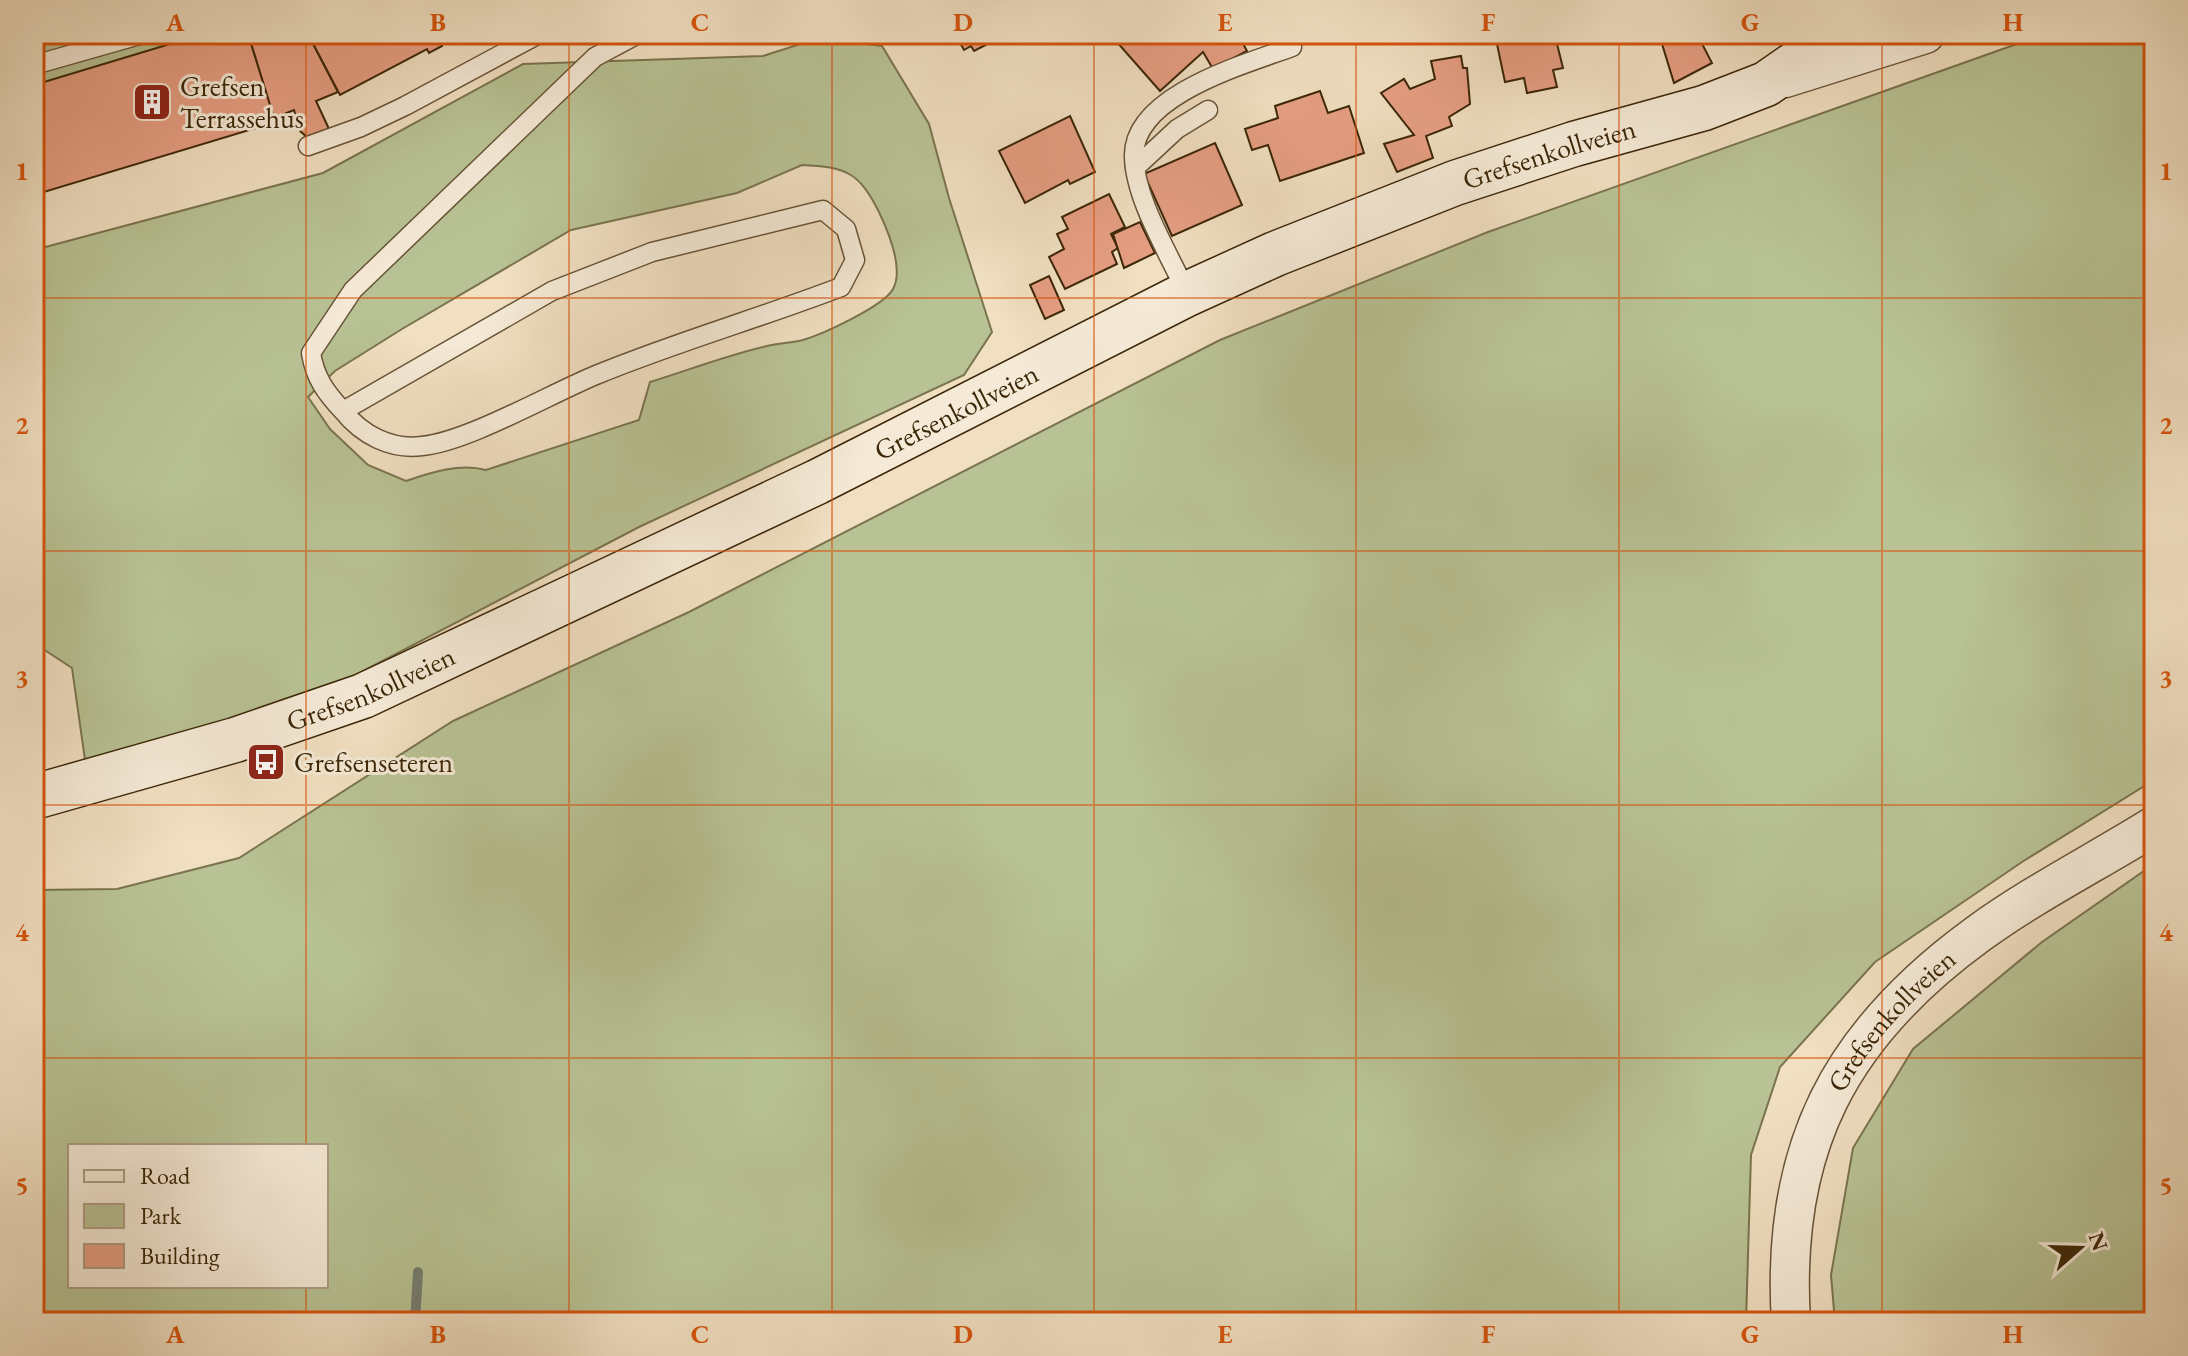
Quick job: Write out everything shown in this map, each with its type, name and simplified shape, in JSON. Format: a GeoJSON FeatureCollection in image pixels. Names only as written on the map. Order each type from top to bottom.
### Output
{"type":"FeatureCollection","features":[{"type":"Feature","properties":{"kind":"street"},"geometry":{"type":"LineString","coordinates":[[1766,84],[1838,34]]}},
{"type":"Feature","properties":{"kind":"street","name":"Grefsenkollveien"},"geometry":{"type":"LineString","coordinates":[[34,797],[235,740],[363,696],[843,469],[1187,294],[1289,248],[1455,183],[1574,144],[1704,108],[1882,41],[1925,34]]}},
{"type":"Feature","properties":{"kind":"street","name":"Grefsenkollveien"},"geometry":{"type":"LineString","coordinates":[[1791,1322],[1791,1237],[1797,1190],[1816,1123],[1854,1053],[1907,995],[1980,932],[2154,826]]}},
{"type":"Feature","properties":{"kind":"lane"},"geometry":{"type":"LineString","coordinates":[[34,65],[143,34]]}},
{"type":"Feature","properties":{"kind":"lane"},"geometry":{"type":"LineString","coordinates":[[308,146],[405,106],[539,34]]}},
{"type":"Feature","properties":{"kind":"lane"},"geometry":{"type":"LineString","coordinates":[[343,411],[552,291],[652,252],[823,210],[846,229],[855,260],[841,287],[651,352],[468,432],[422,447],[380,442],[355,426],[321,386],[311,353],[353,290],[584,67],[638,34]]}},
{"type":"Feature","properties":{"kind":"lane"},"geometry":{"type":"LineString","coordinates":[[1187,294],[1150,214],[1135,168],[1133,153],[1141,132],[1160,106],[1202,81],[1292,47]]}},
{"type":"Feature","properties":{"kind":"lane"},"geometry":{"type":"LineString","coordinates":[[1135,168],[1177,129],[1208,110]]}},
{"type":"Feature","properties":{"kind":"green space"},"geometry":{"type":"Polygon","coordinates":[[[34,34],[273,34],[34,102],[34,34]]]}},
{"type":"Feature","properties":{"kind":"green space"},"geometry":{"type":"Polygon","coordinates":[[[2045,34],[2154,34],[2154,780],[2022,862],[1875,962],[1780,1067],[1751,1155],[1746,1322],[34,1322],[34,890],[117,889],[239,858],[453,721],[689,612],[1220,340],[1488,232],[2045,34]]]}},
{"type":"Feature","properties":{"kind":"green space"},"geometry":{"type":"Polygon","coordinates":[[[819,38],[882,46],[929,124],[992,332],[964,375],[639,527],[348,679],[88,781],[72,668],[34,643],[34,250],[323,173],[523,64],[763,56],[819,38]],[[802,165],[737,193],[571,230],[335,371],[308,397],[330,429],[368,465],[406,481],[456,468],[486,470],[639,420],[650,382],[737,354],[812,337],[866,311],[893,289],[897,271],[894,250],[883,220],[865,188],[850,174],[840,170],[802,165]]]}},
{"type":"Feature","properties":{"kind":"green space"},"geometry":{"type":"Polygon","coordinates":[[[2154,864],[2154,1322],[1835,1322],[1831,1275],[1853,1148],[1913,1049],[2042,942],[2154,864]]]}},
{"type":"Feature","properties":{"kind":"building","name":"Grefsen Terrassehus"},"geometry":{"type":"Polygon","coordinates":[[[203,34],[248,34],[276,122],[34,195],[34,85],[203,34]]]}},
{"type":"Feature","properties":{"kind":"building"},"geometry":{"type":"Polygon","coordinates":[[[274,34],[308,34],[338,92],[316,101],[329,129],[307,137],[300,131],[294,110],[274,118],[251,43],[274,34]]]}},
{"type":"Feature","properties":{"kind":"building","name":"Grefsen Terrassehus"},"geometry":{"type":"Polygon","coordinates":[[[308,34],[456,34],[440,42],[442,46],[429,53],[427,49],[340,95],[308,34]]]}},
{"type":"Feature","properties":{"kind":"building"},"geometry":{"type":"Polygon","coordinates":[[[955,34],[1007,34],[974,51],[971,46],[964,50],[955,34]]]}},
{"type":"Feature","properties":{"kind":"building"},"geometry":{"type":"Polygon","coordinates":[[[1123,34],[1238,34],[1247,51],[1213,69],[1203,52],[1160,91],[1116,41],[1123,34]]]}},
{"type":"Feature","properties":{"kind":"building"},"geometry":{"type":"Polygon","coordinates":[[[1546,34],[1546,38],[1555,36],[1563,68],[1553,70],[1557,87],[1527,93],[1524,78],[1505,82],[1497,44],[1546,34]]]}},
{"type":"Feature","properties":{"kind":"building"},"geometry":{"type":"Polygon","coordinates":[[[1659,34],[1697,34],[1712,63],[1674,83],[1659,34]]]}},
{"type":"Feature","properties":{"kind":"building"},"geometry":{"type":"Polygon","coordinates":[[[1461,56],[1463,68],[1467,68],[1470,104],[1449,117],[1452,126],[1426,136],[1433,158],[1397,172],[1384,144],[1414,135],[1381,93],[1404,79],[1410,89],[1435,79],[1431,61],[1461,56]]]}},
{"type":"Feature","properties":{"kind":"building"},"geometry":{"type":"Polygon","coordinates":[[[1320,91],[1328,113],[1349,106],[1364,153],[1280,181],[1268,145],[1252,150],[1245,129],[1278,118],[1275,106],[1320,91]]]}},
{"type":"Feature","properties":{"kind":"building"},"geometry":{"type":"Polygon","coordinates":[[[1070,116],[1095,172],[1070,184],[1068,180],[1025,203],[999,151],[1070,116]]]}},
{"type":"Feature","properties":{"kind":"building"},"geometry":{"type":"Polygon","coordinates":[[[1215,143],[1242,205],[1172,236],[1144,174],[1215,143]]]}},
{"type":"Feature","properties":{"kind":"building"},"geometry":{"type":"Polygon","coordinates":[[[1109,194],[1125,227],[1111,234],[1118,248],[1112,252],[1117,264],[1065,289],[1049,257],[1064,249],[1057,234],[1068,229],[1062,217],[1109,194]]]}},
{"type":"Feature","properties":{"kind":"building"},"geometry":{"type":"Polygon","coordinates":[[[1140,222],[1155,253],[1124,268],[1113,234],[1140,222]]]}},
{"type":"Feature","properties":{"kind":"building"},"geometry":{"type":"Polygon","coordinates":[[[1049,276],[1064,310],[1045,319],[1030,285],[1049,276]]]}},
{"type":"Feature","properties":{"kind":"waterway"},"geometry":{"type":"LineString","coordinates":[[415,1322],[418,1272]]}},
{"type":"Feature","properties":{"kind":"place","name":"Grefsen Terrassehus"},"geometry":{"type":"Point","coordinates":[152,102]}},
{"type":"Feature","properties":{"kind":"place","name":"Grefsenseteren"},"geometry":{"type":"Point","coordinates":[266,762]}}]}
